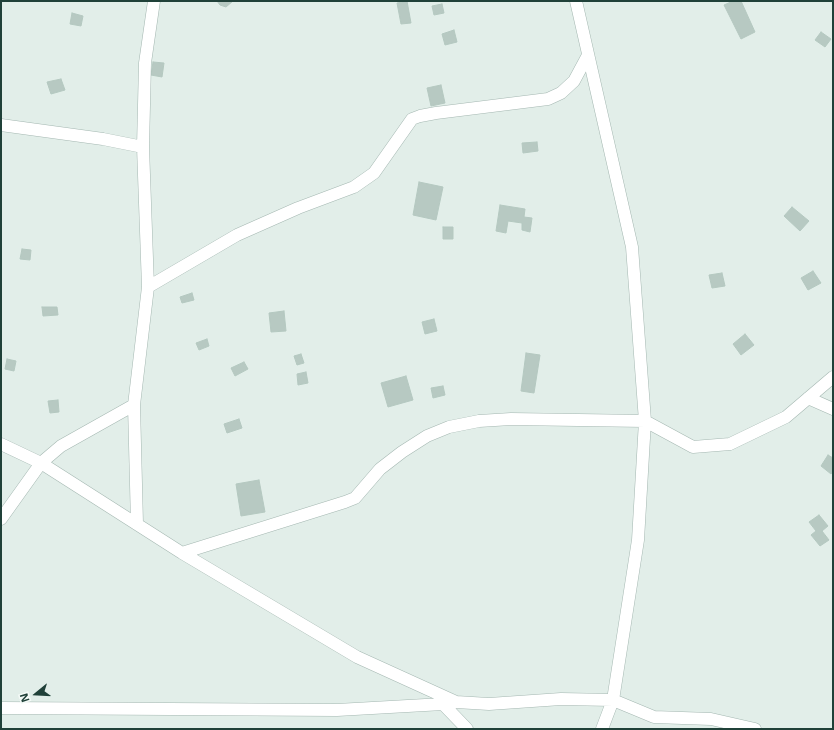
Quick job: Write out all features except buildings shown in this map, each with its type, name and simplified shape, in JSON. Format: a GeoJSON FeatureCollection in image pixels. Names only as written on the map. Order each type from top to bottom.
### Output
{"type":"FeatureCollection","features":[{"type":"Feature","properties":{"kind":"street"},"geometry":{"type":"LineString","coordinates":[[137,524],[134,405],[148,287],[143,147],[145,63],[154,1]]}},
{"type":"Feature","properties":{"kind":"street"},"geometry":{"type":"LineString","coordinates":[[576,1],[632,247],[645,421],[638,540],[613,700],[602,729]]}},
{"type":"Feature","properties":{"kind":"street"},"geometry":{"type":"LineString","coordinates":[[148,287],[237,235],[298,208],[354,187],[374,173],[412,119],[431,114],[548,99],[561,93],[574,81],[588,55]]}},
{"type":"Feature","properties":{"kind":"street"},"geometry":{"type":"LineString","coordinates":[[1,125],[103,139],[143,147]]}},
{"type":"Feature","properties":{"kind":"street"},"geometry":{"type":"LineString","coordinates":[[182,553],[355,498],[380,469],[402,452],[427,436],[449,427],[479,421],[511,419],[645,421],[693,447],[730,444],[786,416],[833,377]]}},
{"type":"Feature","properties":{"kind":"street"},"geometry":{"type":"LineString","coordinates":[[808,398],[833,409]]}},
{"type":"Feature","properties":{"kind":"street"},"geometry":{"type":"LineString","coordinates":[[1,519],[41,463],[61,446],[134,405]]}},
{"type":"Feature","properties":{"kind":"street"},"geometry":{"type":"LineString","coordinates":[[1,444],[41,463],[182,553],[357,657],[456,702]]}},
{"type":"Feature","properties":{"kind":"street"},"geometry":{"type":"LineString","coordinates":[[1,708],[330,710],[456,702],[488,704],[561,699],[613,700],[654,717],[711,719],[755,729]]}},
{"type":"Feature","properties":{"kind":"street"},"geometry":{"type":"LineString","coordinates":[[443,704],[467,729]]}}]}
